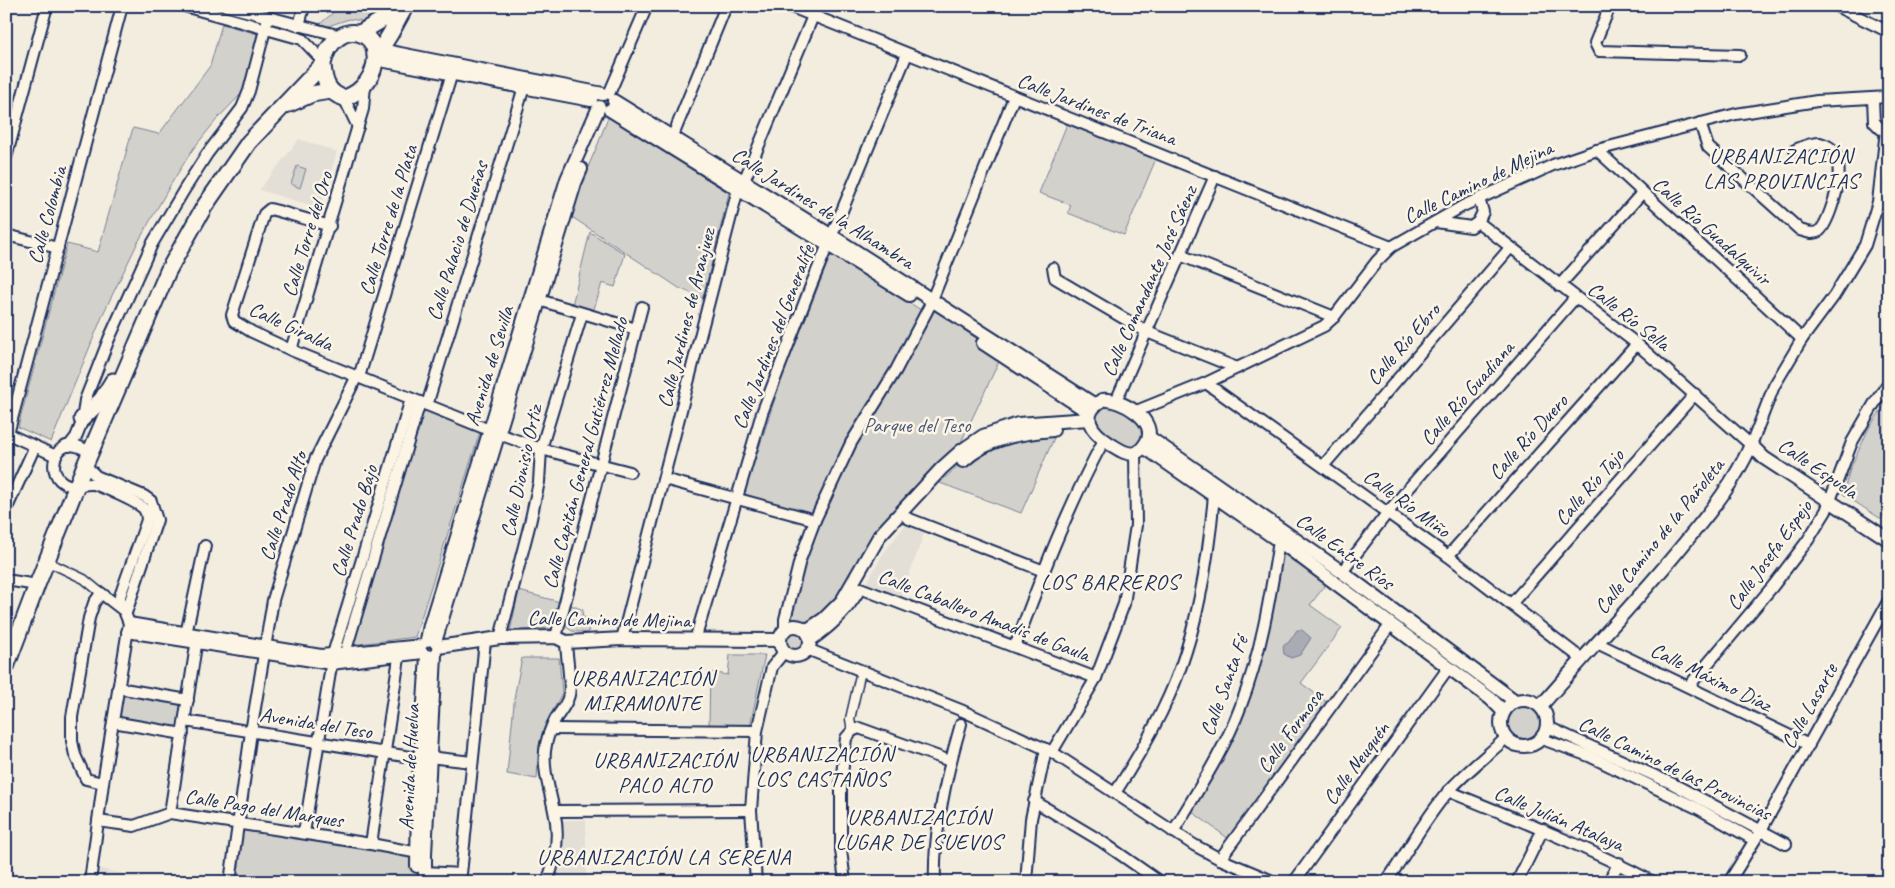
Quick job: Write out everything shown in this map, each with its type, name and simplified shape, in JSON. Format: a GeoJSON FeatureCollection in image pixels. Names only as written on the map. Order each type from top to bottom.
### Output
{"type":"FeatureCollection","features":[{"type":"Feature","properties":{"kind":"main road"},"geometry":{"type":"LineString","coordinates":[[360,33],[406,6]]}},
{"type":"Feature","properties":{"kind":"main road"},"geometry":{"type":"LineString","coordinates":[[285,105],[312,94],[337,95],[359,92],[373,70],[376,53],[390,34],[406,6]]}},
{"type":"Feature","properties":{"kind":"main road"},"geometry":{"type":"LineString","coordinates":[[6,667],[68,508],[67,490],[88,459],[168,271],[204,207],[249,142],[323,62],[330,46],[341,36],[350,32],[360,33],[376,53]]}},
{"type":"Feature","properties":{"kind":"main road"},"geometry":{"type":"LineString","coordinates":[[323,62],[325,82],[337,95]]}},
{"type":"Feature","properties":{"kind":"main road"},"geometry":{"type":"LineString","coordinates":[[82,419],[110,388],[156,285],[168,271]]}},
{"type":"Feature","properties":{"kind":"street"},"geometry":{"type":"LineString","coordinates":[[6,158],[47,6]]}},
{"type":"Feature","properties":{"kind":"street","name":"Calle Colombia"},"geometry":{"type":"LineString","coordinates":[[7,433],[122,6]]}},
{"type":"Feature","properties":{"kind":"street"},"geometry":{"type":"LineString","coordinates":[[184,6],[302,39],[323,62]]}},
{"type":"Feature","properties":{"kind":"street"},"geometry":{"type":"LineString","coordinates":[[226,6],[341,36]]}},
{"type":"Feature","properties":{"kind":"street"},"geometry":{"type":"LineString","coordinates":[[299,26],[304,6]]}},
{"type":"Feature","properties":{"kind":"street"},"geometry":{"type":"LineString","coordinates":[[605,103],[647,6]]}},
{"type":"Feature","properties":{"kind":"street"},"geometry":{"type":"LineString","coordinates":[[671,142],[726,6]]}},
{"type":"Feature","properties":{"kind":"street","name":"Calle Jardines de Triana"},"geometry":{"type":"LineString","coordinates":[[789,6],[1391,247]]}},
{"type":"Feature","properties":{"kind":"street"},"geometry":{"type":"LineString","coordinates":[[1610,6],[1595,43],[1599,51],[1740,55]]}},
{"type":"Feature","properties":{"kind":"street"},"geometry":{"type":"LineString","coordinates":[[1836,6],[1889,32]]}},
{"type":"Feature","properties":{"kind":"street","name":"Calle Jardines de Aranjuez"},"geometry":{"type":"LineString","coordinates":[[622,639],[741,185],[813,16]]}},
{"type":"Feature","properties":{"kind":"street"},"geometry":{"type":"LineString","coordinates":[[69,446],[76,437],[82,419],[85,400],[109,339],[152,244],[203,161],[242,108],[249,90],[268,18]]}},
{"type":"Feature","properties":{"kind":"street"},"geometry":{"type":"LineString","coordinates":[[390,34],[395,46],[406,54]]}},
{"type":"Feature","properties":{"kind":"street","name":"Calle Jardines de la Alhambra"},"geometry":{"type":"LineString","coordinates":[[376,53],[452,73],[605,103]]}},
{"type":"Feature","properties":{"kind":"street","name":"Calle Jardines de la Alhambra"},"geometry":{"type":"LineString","coordinates":[[376,53],[406,54],[605,103],[830,240],[930,304],[1007,354],[1091,416]]}},
{"type":"Feature","properties":{"kind":"street","name":"Calle Jardines del Generalife"},"geometry":{"type":"LineString","coordinates":[[696,640],[762,413],[791,336],[907,54]]}},
{"type":"Feature","properties":{"kind":"street","name":"Calle Torre de la Plata"},"geometry":{"type":"LineString","coordinates":[[358,377],[452,73]]}},
{"type":"Feature","properties":{"kind":"street","name":"Calle Torre del Oro"},"geometry":{"type":"LineString","coordinates":[[291,350],[330,226],[358,127],[363,109],[365,85]]}},
{"type":"Feature","properties":{"kind":"street","name":"Calle Palacio de Dueñas"},"geometry":{"type":"LineString","coordinates":[[419,402],[524,87]]}},
{"type":"Feature","properties":{"kind":"street"},"geometry":{"type":"LineString","coordinates":[[337,95],[358,127]]}},
{"type":"Feature","properties":{"kind":"street"},"geometry":{"type":"LineString","coordinates":[[756,882],[751,810],[757,731],[772,668],[783,640],[785,619],[800,560],[814,520],[851,443],[896,370],[930,304],[1014,97]]}},
{"type":"Feature","properties":{"kind":"street","name":"Calle Camino de Mejina"},"geometry":{"type":"LineString","coordinates":[[1134,412],[1206,383],[1324,326],[1334,317],[1377,261],[1391,247],[1478,199],[1553,166],[1597,150],[1736,114],[1817,101],[1889,97]]}},
{"type":"Feature","properties":{"kind":"street","name":"Calle Camino de la Pañoleta"},"geometry":{"type":"LineString","coordinates":[[1541,706],[1658,576],[1722,496],[1742,464],[1751,445],[1774,386],[1802,339],[1834,296],[1865,245],[1883,202],[1887,130],[1881,129],[1874,122],[1873,99]]}},
{"type":"Feature","properties":{"kind":"street","name":"Avenida de Sevilla"},"geometry":{"type":"LineString","coordinates":[[494,432],[540,300],[575,182],[605,103]]}},
{"type":"Feature","properties":{"kind":"street","name":"Avenida de Sevilla"},"geometry":{"type":"LineString","coordinates":[[429,648],[567,179],[605,103]]}},
{"type":"Feature","properties":{"kind":"street"},"geometry":{"type":"LineString","coordinates":[[1700,123],[1708,146],[1800,230],[1812,233],[1819,231],[1824,226],[1838,185],[1837,157],[1830,146],[1819,143],[1794,150]]}},
{"type":"Feature","properties":{"kind":"street","name":"Calle Río Guadalquivir"},"geometry":{"type":"LineString","coordinates":[[1597,150],[1802,339]]}},
{"type":"Feature","properties":{"kind":"street","name":"Calle Comandante José Sáenz"},"geometry":{"type":"LineString","coordinates":[[1116,401],[1215,176]]}},
{"type":"Feature","properties":{"kind":"street"},"geometry":{"type":"LineString","coordinates":[[1559,286],[1642,193]]}},
{"type":"Feature","properties":{"kind":"street"},"geometry":{"type":"LineString","coordinates":[[1436,222],[1471,227],[1478,222],[1484,212],[1478,199]]}},
{"type":"Feature","properties":{"kind":"street","name":"Calle Giralda"},"geometry":{"type":"LineString","coordinates":[[330,226],[270,209],[264,214],[232,314],[234,321],[240,326],[291,350],[494,432],[541,448],[630,472]]}},
{"type":"Feature","properties":{"kind":"street","name":"Calle Río Sella"},"geometry":{"type":"LineString","coordinates":[[1478,222],[1637,344],[1751,445]]}},
{"type":"Feature","properties":{"kind":"street"},"geometry":{"type":"LineString","coordinates":[[6,235],[58,248]]}},
{"type":"Feature","properties":{"kind":"street","name":"Calle Río Ebro"},"geometry":{"type":"LineString","coordinates":[[1324,465],[1510,248]]}},
{"type":"Feature","properties":{"kind":"street"},"geometry":{"type":"LineString","coordinates":[[1180,255],[1334,317]]}},
{"type":"Feature","properties":{"kind":"street"},"geometry":{"type":"LineString","coordinates":[[1053,268],[1055,278],[1147,332],[1237,368]]}},
{"type":"Feature","properties":{"kind":"street","name":"Calle Río Guadiana"},"geometry":{"type":"LineString","coordinates":[[1342,572],[1388,512],[1575,298]]}},
{"type":"Feature","properties":{"kind":"street"},"geometry":{"type":"LineString","coordinates":[[540,300],[636,329]]}},
{"type":"Feature","properties":{"kind":"street","name":"Calle Capitán General Gutiérrez Mellado"},"geometry":{"type":"LineString","coordinates":[[561,639],[600,464],[642,307]]}},
{"type":"Feature","properties":{"kind":"street","name":"Calle Dionisio Ortiz"},"geometry":{"type":"LineString","coordinates":[[500,638],[539,482],[541,448],[582,314]]}},
{"type":"Feature","properties":{"kind":"street","name":"Calle Río Duero"},"geometry":{"type":"LineString","coordinates":[[1448,556],[1637,344]]}},
{"type":"Feature","properties":{"kind":"street","name":"Calle Prado Alto"},"geometry":{"type":"LineString","coordinates":[[230,882],[251,732],[273,600],[315,460],[358,377]]}},
{"type":"Feature","properties":{"kind":"street","name":"Calle Josefa Espejo"},"geometry":{"type":"LineString","coordinates":[[1689,686],[1808,540],[1826,512],[1852,442],[1889,382]]}},
{"type":"Feature","properties":{"kind":"street","name":"Calle Río Miño"},"geometry":{"type":"LineString","coordinates":[[1206,383],[1324,465],[1448,556],[1582,659]]}},
{"type":"Feature","properties":{"kind":"street","name":"Calle Río Tajo"},"geometry":{"type":"LineString","coordinates":[[1511,604],[1695,394]]}},
{"type":"Feature","properties":{"kind":"street"},"geometry":{"type":"LineString","coordinates":[[808,640],[832,625],[848,608],[887,540],[948,474],[967,457],[988,444],[1021,433],[1091,416],[1102,400],[1116,401],[1147,423],[1150,429],[1143,446],[1136,525],[1124,604],[1096,678],[1049,751],[1034,801],[1026,882]]}},
{"type":"Feature","properties":{"kind":"street","name":"Calle Prado Bajo"},"geometry":{"type":"LineString","coordinates":[[345,653],[419,402]]}},
{"type":"Feature","properties":{"kind":"street","name":"Calle Prado Bajo"},"geometry":{"type":"LineString","coordinates":[[304,833],[332,659],[419,402]]}},
{"type":"Feature","properties":{"kind":"street"},"geometry":{"type":"LineString","coordinates":[[783,640],[790,655],[803,654],[808,640],[824,619],[842,601],[880,536],[942,468],[961,451],[982,436],[1018,424],[1091,416]]}},
{"type":"Feature","properties":{"kind":"street"},"geometry":{"type":"LineString","coordinates":[[1091,416],[1095,434],[1121,450],[1143,446]]}},
{"type":"Feature","properties":{"kind":"street"},"geometry":{"type":"LineString","coordinates":[[7,433],[56,456]]}},
{"type":"Feature","properties":{"kind":"street"},"geometry":{"type":"LineString","coordinates":[[1014,647],[1086,473],[1104,440]]}},
{"type":"Feature","properties":{"kind":"street"},"geometry":{"type":"LineString","coordinates":[[90,882],[103,783],[128,628],[126,613],[120,601],[120,596],[150,511],[150,501],[144,496],[96,476],[88,459],[75,445],[64,448],[56,456],[54,469],[56,475],[70,484],[92,484],[136,502],[150,511]]}},
{"type":"Feature","properties":{"kind":"street","name":"Calle Espuela"},"geometry":{"type":"LineString","coordinates":[[1751,445],[1764,458],[1889,540]]}},
{"type":"Feature","properties":{"kind":"street"},"geometry":{"type":"LineString","coordinates":[[6,510],[35,446]]}},
{"type":"Feature","properties":{"kind":"street","name":"Calle Entre Ríos"},"geometry":{"type":"LineString","coordinates":[[1143,446],[1279,541],[1449,667],[1491,699],[1504,712]]}},
{"type":"Feature","properties":{"kind":"street","name":"Calle Entre Ríos"},"geometry":{"type":"LineString","coordinates":[[1143,446],[1342,572],[1515,702]]}},
{"type":"Feature","properties":{"kind":"street"},"geometry":{"type":"LineString","coordinates":[[664,478],[814,520]]}},
{"type":"Feature","properties":{"kind":"street"},"geometry":{"type":"LineString","coordinates":[[1115,793],[1148,740],[1170,696],[1184,658],[1205,567],[1214,495]]}},
{"type":"Feature","properties":{"kind":"street"},"geometry":{"type":"LineString","coordinates":[[908,518],[1044,571]]}},
{"type":"Feature","properties":{"kind":"street","name":"Calle Santa Fé"},"geometry":{"type":"LineString","coordinates":[[1173,832],[1222,748],[1240,709],[1255,663],[1270,600],[1279,541]]}},
{"type":"Feature","properties":{"kind":"street"},"geometry":{"type":"LineString","coordinates":[[186,634],[205,546]]}},
{"type":"Feature","properties":{"kind":"street"},"geometry":{"type":"LineString","coordinates":[[46,561],[84,579],[126,613]]}},
{"type":"Feature","properties":{"kind":"street"},"geometry":{"type":"LineString","coordinates":[[6,580],[37,585]]}},
{"type":"Feature","properties":{"kind":"street","name":"Calle Caballero Amadis de Gaula"},"geometry":{"type":"LineString","coordinates":[[860,588],[1096,678]]}},
{"type":"Feature","properties":{"kind":"street"},"geometry":{"type":"LineString","coordinates":[[101,593],[94,603],[89,618],[73,708],[72,741],[75,755],[86,779],[103,783]]}},
{"type":"Feature","properties":{"kind":"street","name":"Calle Lasarte"},"geometry":{"type":"LineString","coordinates":[[1729,882],[1761,830],[1889,600]]}},
{"type":"Feature","properties":{"kind":"street","name":"Calle Formosa"},"geometry":{"type":"LineString","coordinates":[[1220,859],[1391,624]]}},
{"type":"Feature","properties":{"kind":"street"},"geometry":{"type":"LineString","coordinates":[[783,640],[796,626],[808,640],[861,670],[963,711],[1049,751],[1173,832],[1220,859],[1275,882]]}},
{"type":"Feature","properties":{"kind":"street","name":"Calle Camino de Mejina"},"geometry":{"type":"LineString","coordinates":[[128,628],[186,634],[197,640]]}},
{"type":"Feature","properties":{"kind":"street","name":"Calle Camino de Mejina"},"geometry":{"type":"LineString","coordinates":[[128,628],[332,659],[500,638],[783,640]]}},
{"type":"Feature","properties":{"kind":"street"},"geometry":{"type":"LineString","coordinates":[[547,882],[556,852],[557,830],[544,769],[545,748],[570,693],[561,639]]}},
{"type":"Feature","properties":{"kind":"street"},"geometry":{"type":"LineString","coordinates":[[170,812],[197,640]]}},
{"type":"Feature","properties":{"kind":"street"},"geometry":{"type":"LineString","coordinates":[[423,878],[461,874],[485,641]]}},
{"type":"Feature","properties":{"kind":"street","name":"Calle Máximo Díaz"},"geometry":{"type":"LineString","coordinates":[[1597,644],[1809,744]]}},
{"type":"Feature","properties":{"kind":"street","name":"Avenida de Huelva"},"geometry":{"type":"LineString","coordinates":[[423,878],[420,853],[429,648]]}},
{"type":"Feature","properties":{"kind":"street"},"geometry":{"type":"LineString","coordinates":[[371,844],[400,652]]}},
{"type":"Feature","properties":{"kind":"street","name":"Calle Camino de Mejina"},"geometry":{"type":"LineString","coordinates":[[332,659],[345,653],[400,652]]}},
{"type":"Feature","properties":{"kind":"street","name":"Calle Neuquén"},"geometry":{"type":"LineString","coordinates":[[1294,882],[1449,667]]}},
{"type":"Feature","properties":{"kind":"street"},"geometry":{"type":"LineString","coordinates":[[852,731],[850,719],[861,670]]}},
{"type":"Feature","properties":{"kind":"street"},"geometry":{"type":"LineString","coordinates":[[118,688],[188,700]]}},
{"type":"Feature","properties":{"kind":"street"},"geometry":{"type":"LineString","coordinates":[[1529,700],[1541,706],[1545,712],[1548,727],[1542,739],[1534,745],[1524,747],[1514,744],[1506,738],[1502,730],[1501,721],[1508,706],[1515,702],[1529,700]]}},
{"type":"Feature","properties":{"kind":"street"},"geometry":{"type":"LineString","coordinates":[[113,722],[183,734]]}},
{"type":"Feature","properties":{"kind":"street","name":"Avenida del Teso"},"geometry":{"type":"LineString","coordinates":[[185,722],[386,753],[472,762]]}},
{"type":"Feature","properties":{"kind":"street"},"geometry":{"type":"LineString","coordinates":[[935,882],[940,818],[950,762],[961,724]]}},
{"type":"Feature","properties":{"kind":"street","name":"Calle Camino de las Provincias"},"geometry":{"type":"LineString","coordinates":[[1548,727],[1673,784],[1786,844]]}},
{"type":"Feature","properties":{"kind":"street"},"geometry":{"type":"LineString","coordinates":[[845,882],[841,850],[841,784],[846,738],[852,731],[859,728],[950,762]]}},
{"type":"Feature","properties":{"kind":"street"},"geometry":{"type":"LineString","coordinates":[[552,729],[757,731]]}},
{"type":"Feature","properties":{"kind":"street"},"geometry":{"type":"LineString","coordinates":[[1386,882],[1403,859],[1425,821],[1448,792],[1506,738]]}},
{"type":"Feature","properties":{"kind":"street","name":"Calle Camino de las Provincias"},"geometry":{"type":"LineString","coordinates":[[1542,739],[1589,756],[1699,809],[1754,840]]}},
{"type":"Feature","properties":{"kind":"street","name":"Calle Julián Atalaya"},"geometry":{"type":"LineString","coordinates":[[1448,792],[1543,829],[1619,863],[1653,882]]}},
{"type":"Feature","properties":{"kind":"street"},"geometry":{"type":"LineString","coordinates":[[1034,801],[1101,841],[1160,882]]}},
{"type":"Feature","properties":{"kind":"street"},"geometry":{"type":"LineString","coordinates":[[554,811],[751,810]]}},
{"type":"Feature","properties":{"kind":"street","name":"Calle Pago del Marques"},"geometry":{"type":"LineString","coordinates":[[98,821],[134,826],[170,812],[420,853]]}},
{"type":"Feature","properties":{"kind":"street"},"geometry":{"type":"LineString","coordinates":[[1517,882],[1543,829]]}},
{"type":"Feature","properties":{"kind":"street"},"geometry":{"type":"LineString","coordinates":[[1608,882],[1619,863]]}},
{"type":"Feature","properties":{"kind":"shaded area"},"geometry":{"type":"Polygon","coordinates":[[[299,139],[337,152],[320,208],[259,190],[299,139]]]}},
{"type":"Feature","properties":{"kind":"shaded area"},"geometry":{"type":"Polygon","coordinates":[[[906,524],[925,531],[901,597],[866,584],[884,552],[906,524]]]}},
{"type":"Feature","properties":{"kind":"shaded area"},"geometry":{"type":"Polygon","coordinates":[[[1297,630],[1302,630],[1311,638],[1300,655],[1291,658],[1284,654],[1283,646],[1289,642],[1297,630]]]}},
{"type":"Feature","properties":{"kind":"shaded area"},"geometry":{"type":"Polygon","coordinates":[[[562,820],[586,820],[586,882],[554,882],[563,850],[564,832],[562,820]]]}},
{"type":"Feature","properties":{"kind":"shaded area"},"geometry":{"type":"Polygon","coordinates":[[[100,869],[164,882],[98,882],[100,869]]]}},
{"type":"Feature","properties":{"kind":"green space"},"geometry":{"type":"Polygon","coordinates":[[[341,6],[390,6],[369,22],[349,19],[328,26],[320,24],[341,6]]]}},
{"type":"Feature","properties":{"kind":"green space"},"geometry":{"type":"Polygon","coordinates":[[[222,24],[258,34],[243,92],[218,118],[193,149],[137,244],[104,312],[51,442],[18,427],[67,244],[98,252],[133,128],[159,134],[210,66],[222,24]]]}},
{"type":"Feature","properties":{"kind":"green space"},"geometry":{"type":"Polygon","coordinates":[[[608,117],[729,193],[703,298],[679,288],[572,217],[581,183],[608,117]]]}},
{"type":"Feature","properties":{"kind":"green space"},"geometry":{"type":"Polygon","coordinates":[[[1069,119],[1158,154],[1124,235],[1068,213],[1071,205],[1039,193],[1069,119]]]}},
{"type":"Feature","properties":{"kind":"green space"},"geometry":{"type":"Polygon","coordinates":[[[297,166],[306,169],[300,188],[291,184],[297,166]]]}},
{"type":"Feature","properties":{"kind":"green space"},"geometry":{"type":"Polygon","coordinates":[[[590,232],[625,254],[615,287],[602,283],[593,312],[572,305],[590,232]]]}},
{"type":"Feature","properties":{"kind":"green space"},"geometry":{"type":"Polygon","coordinates":[[[831,254],[921,310],[906,342],[813,515],[744,494],[780,383],[831,254]]]}},
{"type":"Feature","properties":{"kind":"green space","name":"Parque del Teso"},"geometry":{"type":"Polygon","coordinates":[[[929,307],[1002,355],[962,440],[961,451],[880,535],[842,601],[802,627],[796,626],[785,629],[815,520],[929,307]]]}},
{"type":"Feature","properties":{"kind":"green space"},"geometry":{"type":"Polygon","coordinates":[[[1889,399],[1889,507],[1881,519],[1843,494],[1850,469],[1869,428],[1889,399]]]}},
{"type":"Feature","properties":{"kind":"green space"},"geometry":{"type":"Polygon","coordinates":[[[1109,400],[1150,429],[1135,453],[1104,440],[1090,413],[1109,400]]]}},
{"type":"Feature","properties":{"kind":"green space"},"geometry":{"type":"Polygon","coordinates":[[[422,408],[480,432],[415,637],[351,645],[422,408]]]}},
{"type":"Feature","properties":{"kind":"green space"},"geometry":{"type":"Polygon","coordinates":[[[1058,429],[1021,513],[940,483],[967,457],[988,443],[1058,429]]]}},
{"type":"Feature","properties":{"kind":"green space"},"geometry":{"type":"Polygon","coordinates":[[[1279,541],[1330,579],[1310,605],[1342,628],[1301,683],[1332,706],[1233,842],[1187,808],[1240,709],[1279,541]]]}},
{"type":"Feature","properties":{"kind":"green space"},"geometry":{"type":"Polygon","coordinates":[[[519,591],[560,602],[552,628],[510,631],[519,591]]]}},
{"type":"Feature","properties":{"kind":"green space"},"geometry":{"type":"Polygon","coordinates":[[[569,604],[583,610],[582,617],[590,618],[588,633],[572,631],[565,626],[569,604]]]}},
{"type":"Feature","properties":{"kind":"green space"},"geometry":{"type":"Polygon","coordinates":[[[795,629],[804,632],[807,641],[804,650],[795,653],[786,650],[783,641],[786,632],[795,629]]]}},
{"type":"Feature","properties":{"kind":"green space"},"geometry":{"type":"Polygon","coordinates":[[[730,655],[765,655],[750,726],[709,726],[710,672],[728,675],[730,655]]]}},
{"type":"Feature","properties":{"kind":"green space"},"geometry":{"type":"Polygon","coordinates":[[[522,658],[559,658],[562,693],[548,720],[539,745],[537,779],[507,774],[515,693],[522,658]]]}},
{"type":"Feature","properties":{"kind":"green space"},"geometry":{"type":"Polygon","coordinates":[[[118,688],[188,700],[183,734],[113,722],[118,688]]]}},
{"type":"Feature","properties":{"kind":"green space"},"geometry":{"type":"Polygon","coordinates":[[[1525,704],[1538,710],[1544,723],[1538,736],[1525,742],[1512,736],[1506,723],[1512,710],[1525,704]]]}},
{"type":"Feature","properties":{"kind":"green space"},"geometry":{"type":"Polygon","coordinates":[[[238,822],[416,853],[418,882],[230,882],[238,822]]]}},
{"type":"Feature","properties":{"kind":"district","name":"URBANIZACIÓN LAS PROVINCIAS"},"geometry":{"type":"Point","coordinates":[1781,168]}},
{"type":"Feature","properties":{"kind":"district","name":"LOS BARREROS"},"geometry":{"type":"Point","coordinates":[1110,581]}},
{"type":"Feature","properties":{"kind":"district","name":"URBANIZACIÓN MIRAMONTE"},"geometry":{"type":"Point","coordinates":[643,690]}},
{"type":"Feature","properties":{"kind":"district","name":"URBANIZACIÓN LOS CASTAÑOS"},"geometry":{"type":"Point","coordinates":[822,766]}},
{"type":"Feature","properties":{"kind":"district","name":"URBANIZACIÓN PALO ALTO"},"geometry":{"type":"Point","coordinates":[665,772]}},
{"type":"Feature","properties":{"kind":"district","name":"URBANIZACIÓN LUGAR DE SUEVOS"},"geometry":{"type":"Point","coordinates":[919,828]}},
{"type":"Feature","properties":{"kind":"district","name":"URBANIZACIÓN LA SERENA"},"geometry":{"type":"Point","coordinates":[664,856]}}]}
